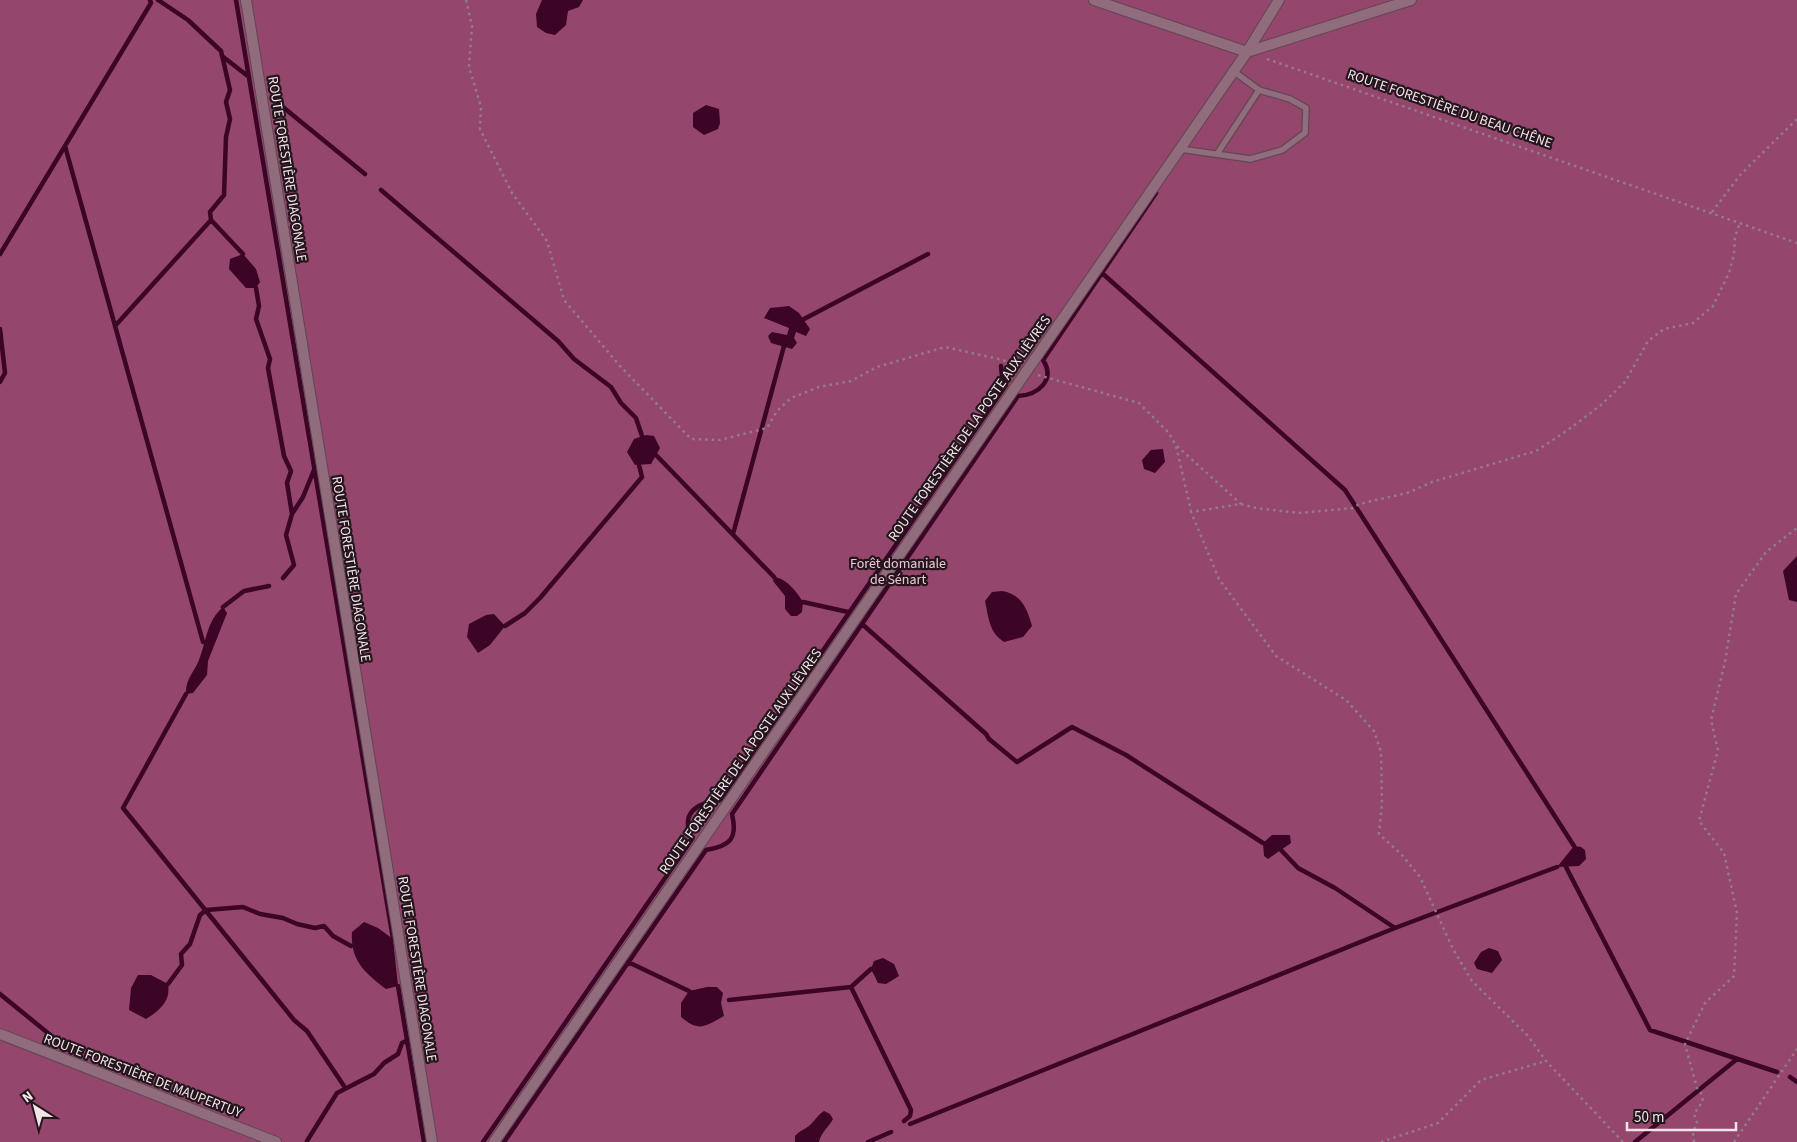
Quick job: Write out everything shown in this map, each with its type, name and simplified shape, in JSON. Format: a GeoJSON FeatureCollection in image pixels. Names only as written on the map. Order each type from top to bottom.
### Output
{"type":"FeatureCollection","features":[{"type":"Feature","properties":{"kind":"street","name":"ROUTE FORESTIÈRE DIAGONALE"},"geometry":{"type":"LineString","coordinates":[[246,0],[432,1142]]}},
{"type":"Feature","properties":{"kind":"street"},"geometry":{"type":"LineString","coordinates":[[1094,0],[1247,52],[1411,0]]}},
{"type":"Feature","properties":{"kind":"street","name":"ROUTE FORESTIÈRE DE LA POSTE AUX LIÈVRES"},"geometry":{"type":"LineString","coordinates":[[494,1142],[1178,148],[1232,70],[1247,52],[1279,0]]}},
{"type":"Feature","properties":{"kind":"street","name":"ROUTE FORESTIÈRE DE MAUPERTUY"},"geometry":{"type":"LineString","coordinates":[[0,1034],[276,1142]]}},
{"type":"Feature","properties":{"kind":"lane"},"geometry":{"type":"LineString","coordinates":[[1178,148],[1250,159],[1282,150],[1305,133],[1306,108],[1290,99],[1259,90],[1232,70]]}},
{"type":"Feature","properties":{"kind":"lane"},"geometry":{"type":"LineString","coordinates":[[1217,154],[1259,90]]}},
{"type":"Feature","properties":{"kind":"path"},"geometry":{"type":"LineString","coordinates":[[466,0],[472,26],[469,67],[481,107],[480,129],[512,193],[547,241],[564,300],[620,366],[691,439],[720,440],[767,428],[777,411],[792,398],[820,387],[851,381],[877,367],[945,347],[1003,360],[1026,371],[1138,403],[1169,432],[1176,446],[1192,512],[1219,579],[1276,656],[1346,700],[1374,731],[1381,752],[1382,804],[1379,834],[1401,854],[1420,877],[1453,949],[1472,981],[1528,1036],[1546,1061],[1623,1142]]}},
{"type":"Feature","properties":{"kind":"path","name":"ROUTE FORESTIÈRE DU BEAU CHÊNE"},"geometry":{"type":"LineString","coordinates":[[1247,52],[1797,243]]}},
{"type":"Feature","properties":{"kind":"path"},"geometry":{"type":"LineString","coordinates":[[1712,212],[1741,174],[1797,119]]}},
{"type":"Feature","properties":{"kind":"path"},"geometry":{"type":"LineString","coordinates":[[1192,512],[1241,504],[1256,508],[1299,513],[1353,508],[1359,504],[1407,493],[1432,482],[1536,450],[1601,405],[1625,382],[1648,341],[1664,329],[1693,322],[1713,306],[1729,273],[1734,254],[1735,236],[1740,223]]}},
{"type":"Feature","properties":{"kind":"path"},"geometry":{"type":"LineString","coordinates":[[1176,446],[1241,504]]}},
{"type":"Feature","properties":{"kind":"path"},"geometry":{"type":"LineString","coordinates":[[1694,1142],[1693,1132],[1697,1123],[1694,1114],[1703,1101],[1701,1093],[1697,1088],[1685,1044],[1705,1003],[1734,976],[1738,914],[1724,853],[1699,821],[1718,750],[1711,720],[1725,662],[1736,594],[1766,552],[1797,528]]}},
{"type":"Feature","properties":{"kind":"path"},"geometry":{"type":"LineString","coordinates":[[1734,1142],[1797,1050]]}},
{"type":"Feature","properties":{"kind":"path"},"geometry":{"type":"LineString","coordinates":[[1381,1142],[1438,1123],[1481,1080],[1546,1061]]}},
{"type":"Feature","properties":{"kind":"green space","name":"Forêt domaniale de Sénart"},"geometry":{"type":"Polygon","coordinates":[[[0,0],[1797,0],[1797,1142],[0,1142],[0,0]]]}},
{"type":"Feature","properties":{"kind":"shaded area"},"geometry":{"type":"Polygon","coordinates":[[[542,0],[583,0],[579,7],[568,11],[566,25],[555,35],[546,33],[537,27],[536,14],[542,0]]]}},
{"type":"Feature","properties":{"kind":"shaded area"},"geometry":{"type":"Polygon","coordinates":[[[706,105],[719,109],[720,123],[718,129],[704,135],[693,127],[693,113],[706,105]]]}},
{"type":"Feature","properties":{"kind":"shaded area"},"geometry":{"type":"Polygon","coordinates":[[[243,254],[256,269],[260,282],[256,288],[246,288],[229,269],[230,259],[243,254]]]}},
{"type":"Feature","properties":{"kind":"shaded area"},"geometry":{"type":"Polygon","coordinates":[[[789,306],[799,313],[810,329],[806,336],[796,332],[794,338],[797,343],[792,349],[771,343],[768,336],[772,332],[787,335],[789,328],[764,318],[770,308],[789,306]]]}},
{"type":"Feature","properties":{"kind":"shaded area"},"geometry":{"type":"Polygon","coordinates":[[[646,435],[654,436],[660,448],[651,464],[635,465],[627,452],[634,439],[646,435]]]}},
{"type":"Feature","properties":{"kind":"shaded area"},"geometry":{"type":"Polygon","coordinates":[[[1163,449],[1165,462],[1155,473],[1144,469],[1142,460],[1151,450],[1163,449]]]}},
{"type":"Feature","properties":{"kind":"shaded area"},"geometry":{"type":"Polygon","coordinates":[[[1797,556],[1797,602],[1789,600],[1783,571],[1797,556]]]}},
{"type":"Feature","properties":{"kind":"shaded area"},"geometry":{"type":"Polygon","coordinates":[[[774,577],[787,583],[803,602],[802,612],[797,616],[791,616],[785,609],[785,596],[773,581],[774,577]]]}},
{"type":"Feature","properties":{"kind":"shaded area"},"geometry":{"type":"Polygon","coordinates":[[[1002,591],[1019,599],[1028,613],[1032,626],[1023,637],[1004,642],[992,629],[985,601],[992,592],[1002,591]]]}},
{"type":"Feature","properties":{"kind":"shaded area"},"geometry":{"type":"Polygon","coordinates":[[[223,607],[227,613],[208,661],[207,675],[193,693],[186,694],[187,683],[198,662],[208,630],[214,618],[223,607]]]}},
{"type":"Feature","properties":{"kind":"shaded area"},"geometry":{"type":"Polygon","coordinates":[[[494,614],[505,626],[490,645],[478,653],[467,637],[469,624],[486,615],[494,614]]]}},
{"type":"Feature","properties":{"kind":"shaded area"},"geometry":{"type":"Polygon","coordinates":[[[1272,835],[1290,835],[1291,843],[1268,859],[1264,856],[1263,843],[1272,835]]]}},
{"type":"Feature","properties":{"kind":"shaded area"},"geometry":{"type":"Polygon","coordinates":[[[1574,846],[1585,850],[1586,859],[1579,866],[1557,867],[1574,846]]]}},
{"type":"Feature","properties":{"kind":"shaded area"},"geometry":{"type":"Polygon","coordinates":[[[364,922],[378,928],[393,939],[398,986],[386,989],[365,971],[356,958],[352,942],[352,932],[364,922]]]}},
{"type":"Feature","properties":{"kind":"shaded area"},"geometry":{"type":"Polygon","coordinates":[[[1489,948],[1498,951],[1502,960],[1492,973],[1477,969],[1474,963],[1481,952],[1489,948]]]}},
{"type":"Feature","properties":{"kind":"shaded area"},"geometry":{"type":"Polygon","coordinates":[[[883,958],[894,964],[899,976],[886,984],[878,983],[871,969],[874,961],[883,958]]]}},
{"type":"Feature","properties":{"kind":"shaded area"},"geometry":{"type":"Polygon","coordinates":[[[138,975],[151,975],[168,984],[166,1000],[156,1012],[146,1019],[129,1010],[131,988],[138,975]]]}},
{"type":"Feature","properties":{"kind":"shaded area"},"geometry":{"type":"Polygon","coordinates":[[[717,987],[723,993],[721,1003],[724,1016],[706,1025],[692,1025],[681,1017],[681,1003],[689,991],[717,987]]]}},
{"type":"Feature","properties":{"kind":"shaded area"},"geometry":{"type":"Polygon","coordinates":[[[824,1111],[830,1114],[833,1119],[821,1135],[819,1142],[795,1142],[795,1136],[824,1111]]]}},
{"type":"Feature","properties":{"kind":"waterway"},"geometry":{"type":"LineString","coordinates":[[0,254],[151,3],[150,0]]}},
{"type":"Feature","properties":{"kind":"waterway"},"geometry":{"type":"LineString","coordinates":[[158,0],[188,20],[221,51],[230,90],[226,102],[230,119],[226,137],[224,195],[210,212],[211,220],[243,254]]}},
{"type":"Feature","properties":{"kind":"waterway"},"geometry":{"type":"LineString","coordinates":[[236,0],[393,939]]}},
{"type":"Feature","properties":{"kind":"waterway"},"geometry":{"type":"LineString","coordinates":[[222,56],[249,77]]}},
{"type":"Feature","properties":{"kind":"waterway"},"geometry":{"type":"LineString","coordinates":[[273,99],[365,174]]}},
{"type":"Feature","properties":{"kind":"waterway"},"geometry":{"type":"LineString","coordinates":[[65,146],[203,642]]}},
{"type":"Feature","properties":{"kind":"waterway"},"geometry":{"type":"LineString","coordinates":[[381,190],[558,341],[574,359],[611,387],[621,403],[636,418],[642,436]]}},
{"type":"Feature","properties":{"kind":"waterway"},"geometry":{"type":"LineString","coordinates":[[504,1142],[706,850],[721,846],[730,840],[734,830],[732,814],[1018,396],[1032,393],[1043,385],[1047,374],[1043,360],[1156,193]]}},
{"type":"Feature","properties":{"kind":"waterway"},"geometry":{"type":"LineString","coordinates":[[115,326],[211,220]]}},
{"type":"Feature","properties":{"kind":"waterway"},"geometry":{"type":"LineString","coordinates":[[804,319],[928,254]]}},
{"type":"Feature","properties":{"kind":"waterway"},"geometry":{"type":"LineString","coordinates":[[1102,273],[1345,490],[1574,846]]}},
{"type":"Feature","properties":{"kind":"waterway"},"geometry":{"type":"LineString","coordinates":[[256,288],[259,306],[256,319],[270,359],[268,368],[284,456],[291,471],[287,483],[292,514]]}},
{"type":"Feature","properties":{"kind":"waterway"},"geometry":{"type":"LineString","coordinates":[[0,329],[5,373],[0,382]]}},
{"type":"Feature","properties":{"kind":"waterway"},"geometry":{"type":"LineString","coordinates":[[733,534],[784,346]]}},
{"type":"Feature","properties":{"kind":"waterway"},"geometry":{"type":"LineString","coordinates":[[483,1142],[692,839],[688,822],[692,811],[711,801],[720,800],[1006,385],[1002,376],[1001,366]]}},
{"type":"Feature","properties":{"kind":"waterway"},"geometry":{"type":"LineString","coordinates":[[656,455],[774,577]]}},
{"type":"Feature","properties":{"kind":"waterway"},"geometry":{"type":"LineString","coordinates":[[505,626],[525,613],[540,598],[642,477],[639,465]]}},
{"type":"Feature","properties":{"kind":"waterway"},"geometry":{"type":"LineString","coordinates":[[283,578],[294,565],[286,535],[292,514],[303,497],[314,470]]}},
{"type":"Feature","properties":{"kind":"waterway"},"geometry":{"type":"LineString","coordinates":[[223,607],[244,591],[269,586]]}},
{"type":"Feature","properties":{"kind":"waterway"},"geometry":{"type":"LineString","coordinates":[[803,602],[848,612]]}},
{"type":"Feature","properties":{"kind":"waterway"},"geometry":{"type":"LineString","coordinates":[[862,624],[1017,762],[1072,727],[1126,755],[1263,843]]}},
{"type":"Feature","properties":{"kind":"waterway"},"geometry":{"type":"LineString","coordinates":[[186,694],[123,808],[294,1020],[307,1031],[344,1086]]}},
{"type":"Feature","properties":{"kind":"waterway"},"geometry":{"type":"LineString","coordinates":[[1281,850],[1298,868],[1335,888],[1395,928]]}},
{"type":"Feature","properties":{"kind":"waterway"},"geometry":{"type":"LineString","coordinates":[[910,1124],[1395,928],[1557,867]]}},
{"type":"Feature","properties":{"kind":"waterway"},"geometry":{"type":"LineString","coordinates":[[1566,867],[1650,1030],[1777,1072]]}},
{"type":"Feature","properties":{"kind":"waterway"},"geometry":{"type":"LineString","coordinates":[[168,984],[182,965],[181,954],[190,944],[200,915],[206,910],[243,907],[260,914],[283,918],[297,924],[315,928],[324,926],[333,936],[351,946]]}},
{"type":"Feature","properties":{"kind":"waterway"},"geometry":{"type":"LineString","coordinates":[[628,962],[689,991]]}},
{"type":"Feature","properties":{"kind":"waterway"},"geometry":{"type":"LineString","coordinates":[[729,1000],[851,987],[871,969]]}},
{"type":"Feature","properties":{"kind":"waterway"},"geometry":{"type":"LineString","coordinates":[[398,986],[424,1142]]}},
{"type":"Feature","properties":{"kind":"waterway"},"geometry":{"type":"LineString","coordinates":[[851,987],[911,1110],[910,1116],[904,1121]]}},
{"type":"Feature","properties":{"kind":"waterway"},"geometry":{"type":"LineString","coordinates":[[0,994],[70,1051]]}},
{"type":"Feature","properties":{"kind":"waterway"},"geometry":{"type":"LineString","coordinates":[[307,1141],[337,1093],[374,1074],[384,1063],[398,1054],[402,1043],[406,1041]]}},
{"type":"Feature","properties":{"kind":"waterway"},"geometry":{"type":"LineString","coordinates":[[1635,1142],[1737,1059]]}},
{"type":"Feature","properties":{"kind":"waterway"},"geometry":{"type":"LineString","coordinates":[[1790,1077],[1797,1082]]}},
{"type":"Feature","properties":{"kind":"waterway"},"geometry":{"type":"LineString","coordinates":[[868,1142],[891,1132]]}}]}
